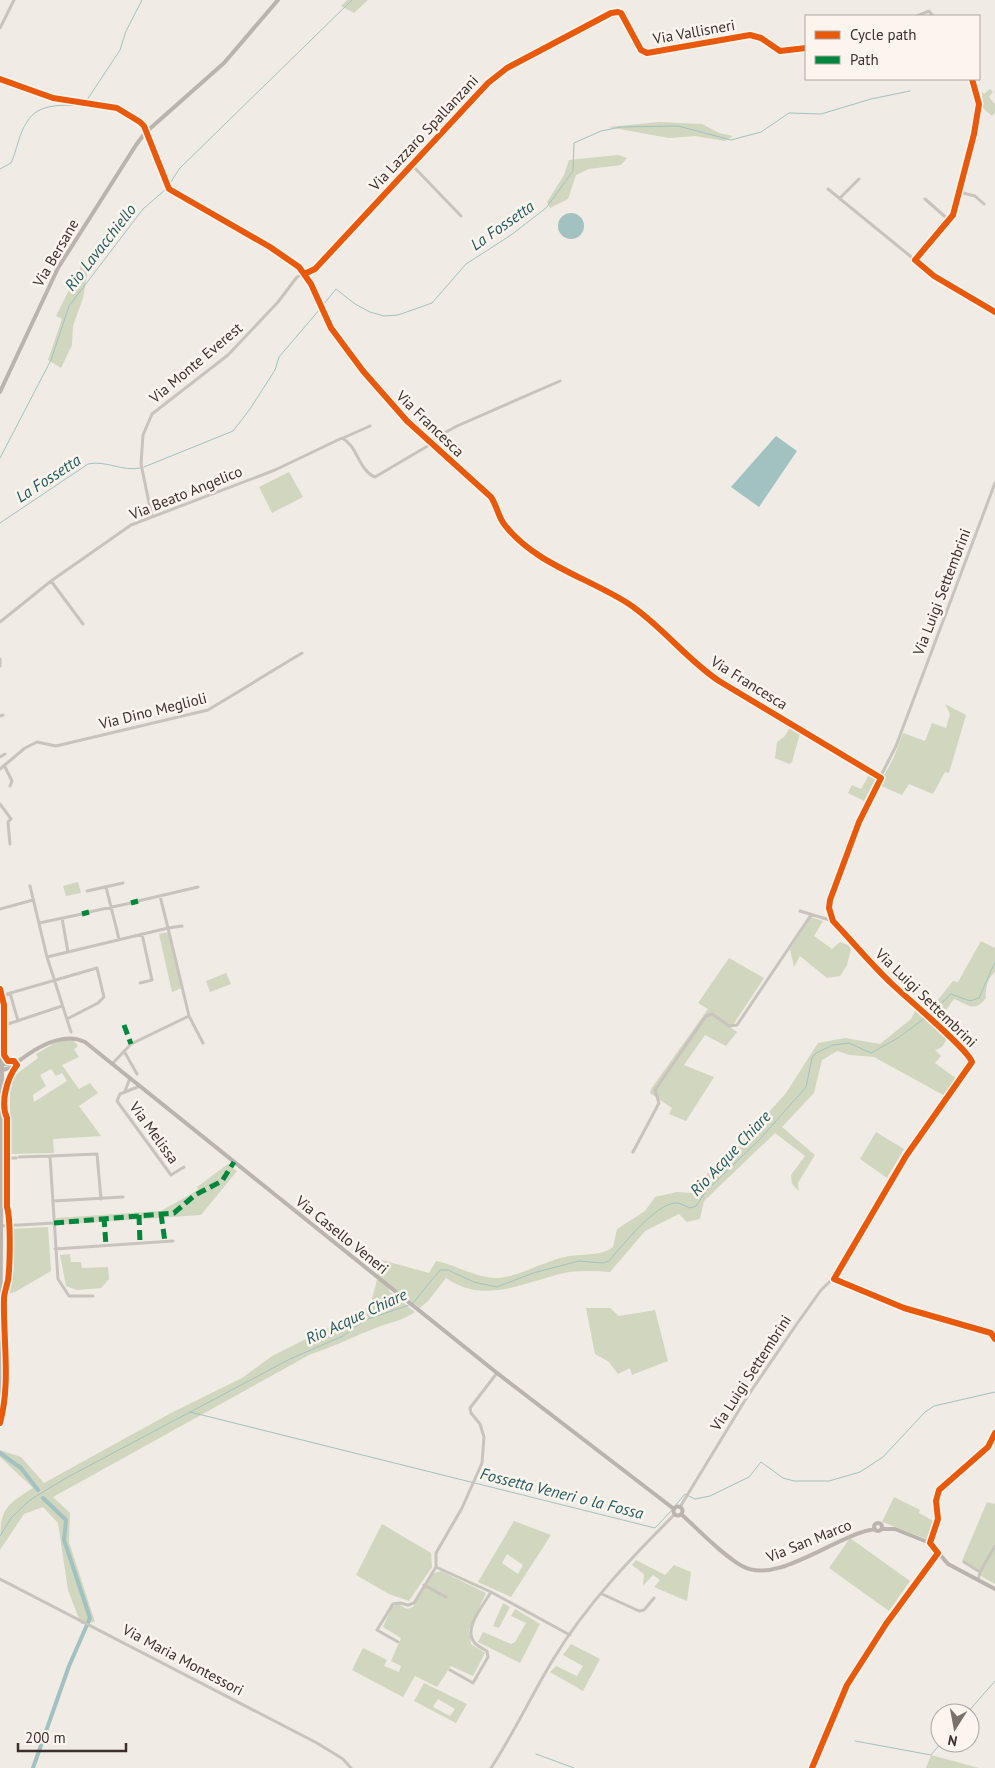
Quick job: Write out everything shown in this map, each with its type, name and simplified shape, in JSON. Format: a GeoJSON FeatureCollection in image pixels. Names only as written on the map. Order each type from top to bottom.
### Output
{"type":"FeatureCollection","features":[{"type":"Feature","properties":{"kind":"street"},"geometry":{"type":"LineString","coordinates":[[0,28],[14,0]]}},
{"type":"Feature","properties":{"kind":"street","name":"Via Bersane"},"geometry":{"type":"LineString","coordinates":[[0,392],[58,268],[145,133],[224,63],[278,0]]}},
{"type":"Feature","properties":{"kind":"street"},"geometry":{"type":"LineString","coordinates":[[919,15],[929,11],[932,15]]}},
{"type":"Feature","properties":{"kind":"street","name":"Via Vallisneri"},"geometry":{"type":"LineString","coordinates":[[578,30],[618,12],[622,13],[641,50],[647,53],[750,35],[761,38],[780,51],[805,48]]}},
{"type":"Feature","properties":{"kind":"street","name":"Via Lazzaro Spallanzani"},"geometry":{"type":"LineString","coordinates":[[304,274],[315,269],[488,83],[507,68],[578,30]]}},
{"type":"Feature","properties":{"kind":"street","name":"Via Francesca"},"geometry":{"type":"LineString","coordinates":[[0,79],[46,96],[124,110],[140,122],[168,188],[287,257],[304,274],[331,328],[391,403],[430,443],[491,497],[498,506],[504,524],[531,549],[628,604],[709,674],[881,778]]}},
{"type":"Feature","properties":{"kind":"street"},"geometry":{"type":"LineString","coordinates":[[915,260],[950,221],[974,134],[979,104],[972,80]]}},
{"type":"Feature","properties":{"kind":"street"},"geometry":{"type":"LineString","coordinates":[[411,164],[461,216]]}},
{"type":"Feature","properties":{"kind":"street"},"geometry":{"type":"LineString","coordinates":[[840,198],[859,179]]}},
{"type":"Feature","properties":{"kind":"street"},"geometry":{"type":"LineString","coordinates":[[828,189],[934,276],[995,312]]}},
{"type":"Feature","properties":{"kind":"street"},"geometry":{"type":"LineString","coordinates":[[959,192],[975,196],[984,204]]}},
{"type":"Feature","properties":{"kind":"street"},"geometry":{"type":"LineString","coordinates":[[925,199],[950,221]]}},
{"type":"Feature","properties":{"kind":"street","name":"Via Monte Everest"},"geometry":{"type":"LineString","coordinates":[[152,517],[141,464],[143,435],[152,414],[228,355],[278,302],[297,277],[304,274]]}},
{"type":"Feature","properties":{"kind":"street","name":"Via Francesca"},"geometry":{"type":"LineString","coordinates":[[430,443],[457,426],[560,381]]}},
{"type":"Feature","properties":{"kind":"street","name":"Via Beato Angelico"},"geometry":{"type":"LineString","coordinates":[[0,622],[51,581],[129,527],[275,470],[370,426]]}},
{"type":"Feature","properties":{"kind":"street"},"geometry":{"type":"LineString","coordinates":[[342,438],[350,443],[366,472],[375,477],[430,443]]}},
{"type":"Feature","properties":{"kind":"street","name":"Via Luigi Settembrini"},"geometry":{"type":"LineString","coordinates":[[680,1507],[747,1397],[821,1290],[834,1279],[906,1156],[971,1065],[969,1056],[889,982],[833,921],[830,900],[859,822],[896,746],[995,483]]}},
{"type":"Feature","properties":{"kind":"street"},"geometry":{"type":"LineString","coordinates":[[51,581],[83,624]]}},
{"type":"Feature","properties":{"kind":"street","name":"Via Dino Meglioli"},"geometry":{"type":"LineString","coordinates":[[0,769],[25,748],[40,741],[56,746],[208,710],[302,653]]}},
{"type":"Feature","properties":{"kind":"street"},"geometry":{"type":"LineString","coordinates":[[0,659],[0,666]]}},
{"type":"Feature","properties":{"kind":"street"},"geometry":{"type":"LineString","coordinates":[[0,757],[5,754]]}},
{"type":"Feature","properties":{"kind":"street"},"geometry":{"type":"LineString","coordinates":[[4,765],[12,781],[10,786]]}},
{"type":"Feature","properties":{"kind":"street"},"geometry":{"type":"LineString","coordinates":[[0,804],[10,818],[8,822],[10,844]]}},
{"type":"Feature","properties":{"kind":"street"},"geometry":{"type":"LineString","coordinates":[[87,891],[124,883]]}},
{"type":"Feature","properties":{"kind":"street"},"geometry":{"type":"LineString","coordinates":[[30,886],[47,957],[71,1032]]}},
{"type":"Feature","properties":{"kind":"street"},"geometry":{"type":"LineString","coordinates":[[106,887],[119,939]]}},
{"type":"Feature","properties":{"kind":"street"},"geometry":{"type":"LineString","coordinates":[[138,901],[198,887]]}},
{"type":"Feature","properties":{"kind":"street"},"geometry":{"type":"LineString","coordinates":[[160,896],[189,1016],[203,1043]]}},
{"type":"Feature","properties":{"kind":"street"},"geometry":{"type":"LineString","coordinates":[[0,909],[33,900]]}},
{"type":"Feature","properties":{"kind":"street"},"geometry":{"type":"LineString","coordinates":[[90,912],[131,903]]}},
{"type":"Feature","properties":{"kind":"street"},"geometry":{"type":"LineString","coordinates":[[800,911],[833,921]]}},
{"type":"Feature","properties":{"kind":"street"},"geometry":{"type":"LineString","coordinates":[[39,923],[82,914]]}},
{"type":"Feature","properties":{"kind":"street"},"geometry":{"type":"LineString","coordinates":[[633,1152],[659,1103],[655,1090],[706,1016],[712,1014],[730,1026],[737,1025],[811,915]]}},
{"type":"Feature","properties":{"kind":"street"},"geometry":{"type":"LineString","coordinates":[[62,918],[68,952]]}},
{"type":"Feature","properties":{"kind":"street"},"geometry":{"type":"LineString","coordinates":[[47,957],[182,926]]}},
{"type":"Feature","properties":{"kind":"street"},"geometry":{"type":"LineString","coordinates":[[140,983],[152,980],[142,934]]}},
{"type":"Feature","properties":{"kind":"street"},"geometry":{"type":"LineString","coordinates":[[0,996],[97,968],[104,997],[98,1003],[66,1018]]}},
{"type":"Feature","properties":{"kind":"street"},"geometry":{"type":"LineString","coordinates":[[10,993],[18,1021]]}},
{"type":"Feature","properties":{"kind":"street"},"geometry":{"type":"LineString","coordinates":[[0,1004],[2,1026],[0,1403]]}},
{"type":"Feature","properties":{"kind":"street"},"geometry":{"type":"LineString","coordinates":[[2,1026],[62,1006]]}},
{"type":"Feature","properties":{"kind":"street"},"geometry":{"type":"LineString","coordinates":[[113,1063],[131,1044],[189,1016]]}},
{"type":"Feature","properties":{"kind":"street","name":"Via Casello Veneri"},"geometry":{"type":"LineString","coordinates":[[2,1070],[8,1069],[66,1037],[85,1042],[497,1373],[673,1508]]}},
{"type":"Feature","properties":{"kind":"street"},"geometry":{"type":"LineString","coordinates":[[124,1051],[137,1074]]}},
{"type":"Feature","properties":{"kind":"street","name":"Via Casello Veneri"},"geometry":{"type":"LineString","coordinates":[[2,1064],[15,1064]]}},
{"type":"Feature","properties":{"kind":"street","name":"Via Melissa"},"geometry":{"type":"LineString","coordinates":[[124,1092],[130,1078]]}},
{"type":"Feature","properties":{"kind":"street","name":"Via Melissa"},"geometry":{"type":"LineString","coordinates":[[140,1086],[124,1092],[117,1097],[117,1101],[171,1176],[184,1167]]}},
{"type":"Feature","properties":{"kind":"street"},"geometry":{"type":"LineString","coordinates":[[1,1158],[97,1154],[100,1199]]}},
{"type":"Feature","properties":{"kind":"street"},"geometry":{"type":"LineString","coordinates":[[50,1156],[58,1279],[67,1294],[75,1297],[93,1296]]}},
{"type":"Feature","properties":{"kind":"street"},"geometry":{"type":"LineString","coordinates":[[53,1201],[123,1197]]}},
{"type":"Feature","properties":{"kind":"street"},"geometry":{"type":"LineString","coordinates":[[2,1226],[54,1223]]}},
{"type":"Feature","properties":{"kind":"street"},"geometry":{"type":"LineString","coordinates":[[55,1249],[173,1241]]}},
{"type":"Feature","properties":{"kind":"street"},"geometry":{"type":"LineString","coordinates":[[834,1279],[904,1308],[991,1333],[995,1339]]}},
{"type":"Feature","properties":{"kind":"street"},"geometry":{"type":"LineString","coordinates":[[398,1642],[377,1630],[389,1607],[397,1602],[412,1605],[436,1567],[436,1553],[476,1481],[484,1458],[482,1431],[470,1408],[497,1373]]}},
{"type":"Feature","properties":{"kind":"street"},"geometry":{"type":"LineString","coordinates":[[995,1433],[988,1447],[939,1490],[936,1501],[938,1519],[930,1543],[948,1564],[995,1589]]}},
{"type":"Feature","properties":{"kind":"street"},"geometry":{"type":"LineString","coordinates":[[491,1768],[508,1743],[554,1658],[570,1635],[638,1552],[675,1514],[681,1514],[680,1507],[673,1508],[675,1514]]}},
{"type":"Feature","properties":{"kind":"street","name":"Via San Marco"},"geometry":{"type":"LineString","coordinates":[[681,1514],[736,1562],[747,1568],[759,1571],[780,1568],[875,1527],[878,1531],[881,1527],[895,1529],[930,1543]]}},
{"type":"Feature","properties":{"kind":"street"},"geometry":{"type":"LineString","coordinates":[[978,1580],[980,1572],[995,1546]]}},
{"type":"Feature","properties":{"kind":"street"},"geometry":{"type":"LineString","coordinates":[[812,1768],[847,1685],[886,1624],[938,1553]]}},
{"type":"Feature","properties":{"kind":"street"},"geometry":{"type":"LineString","coordinates":[[964,1562],[980,1572]]}},
{"type":"Feature","properties":{"kind":"street"},"geometry":{"type":"LineString","coordinates":[[436,1567],[491,1592],[570,1635]]}},
{"type":"Feature","properties":{"kind":"street","name":"Via Maria Montessori"},"geometry":{"type":"LineString","coordinates":[[0,1579],[317,1743],[343,1758],[351,1768]]}},
{"type":"Feature","properties":{"kind":"street"},"geometry":{"type":"LineString","coordinates":[[424,1584],[446,1597]]}},
{"type":"Feature","properties":{"kind":"street"},"geometry":{"type":"LineString","coordinates":[[450,1670],[474,1683],[486,1660],[487,1651],[474,1643],[471,1634],[474,1624],[491,1592]]}},
{"type":"Feature","properties":{"kind":"street"},"geometry":{"type":"LineString","coordinates":[[602,1594],[639,1611],[644,1610],[654,1598]]}},
{"type":"Feature","properties":{"kind":"green space"},"geometry":{"type":"Polygon","coordinates":[[[347,0],[368,0],[354,13],[341,6],[347,0]]]}},
{"type":"Feature","properties":{"kind":"green space"},"geometry":{"type":"Polygon","coordinates":[[[990,89],[993,92],[989,97],[995,104],[995,113],[992,116],[983,108],[982,92],[984,94],[990,89]]]}},
{"type":"Feature","properties":{"kind":"green space"},"geometry":{"type":"Polygon","coordinates":[[[660,122],[702,124],[719,133],[733,136],[725,141],[695,136],[669,138],[608,127],[660,122]]]}},
{"type":"Feature","properties":{"kind":"green space"},"geometry":{"type":"Polygon","coordinates":[[[618,155],[627,158],[621,165],[589,169],[576,175],[568,199],[550,208],[547,202],[564,175],[569,160],[618,155]]]}},
{"type":"Feature","properties":{"kind":"green space"},"geometry":{"type":"Polygon","coordinates":[[[81,266],[88,270],[83,298],[73,326],[72,345],[61,368],[48,360],[62,319],[56,316],[81,266]]]}},
{"type":"Feature","properties":{"kind":"green space"},"geometry":{"type":"Polygon","coordinates":[[[289,472],[303,497],[272,513],[259,487],[289,472]]]}},
{"type":"Feature","properties":{"kind":"green space"},"geometry":{"type":"Polygon","coordinates":[[[945,704],[966,715],[949,773],[945,772],[933,794],[909,784],[902,795],[879,785],[894,757],[903,733],[925,741],[932,723],[946,728],[950,714],[945,704]]]}},
{"type":"Feature","properties":{"kind":"green space"},"geometry":{"type":"Polygon","coordinates":[[[790,727],[800,733],[792,762],[789,764],[775,758],[777,742],[785,736],[790,727]]]}},
{"type":"Feature","properties":{"kind":"green space"},"geometry":{"type":"Polygon","coordinates":[[[869,775],[876,779],[864,801],[848,793],[852,785],[861,789],[869,775]]]}},
{"type":"Feature","properties":{"kind":"green space"},"geometry":{"type":"Polygon","coordinates":[[[78,882],[81,893],[66,896],[63,886],[78,882]]]}},
{"type":"Feature","properties":{"kind":"green space"},"geometry":{"type":"Polygon","coordinates":[[[811,917],[823,921],[814,936],[832,949],[840,942],[848,945],[851,949],[847,965],[840,976],[827,978],[800,956],[794,967],[790,949],[811,917]]]}},
{"type":"Feature","properties":{"kind":"green space"},"geometry":{"type":"Polygon","coordinates":[[[169,932],[182,988],[172,992],[159,934],[169,932]]]}},
{"type":"Feature","properties":{"kind":"green space"},"geometry":{"type":"Polygon","coordinates":[[[981,941],[995,948],[995,972],[988,984],[986,998],[982,1003],[975,1006],[954,999],[939,1020],[939,1025],[948,1034],[943,1046],[935,1050],[941,1056],[935,1063],[957,1079],[945,1096],[874,1057],[850,1055],[837,1051],[822,1060],[814,1093],[782,1127],[815,1155],[798,1183],[799,1191],[792,1184],[791,1175],[805,1156],[775,1133],[704,1201],[700,1219],[687,1222],[679,1214],[645,1231],[610,1272],[585,1271],[566,1273],[516,1287],[488,1291],[460,1286],[446,1278],[420,1308],[391,1286],[389,1291],[415,1312],[402,1319],[309,1355],[53,1497],[70,1513],[69,1542],[95,1622],[81,1624],[68,1590],[58,1523],[43,1507],[24,1514],[0,1550],[4,1512],[14,1500],[33,1488],[0,1457],[0,1450],[21,1457],[44,1483],[171,1413],[242,1378],[272,1356],[370,1307],[382,1260],[429,1273],[436,1261],[487,1277],[503,1278],[565,1257],[596,1254],[608,1250],[613,1247],[617,1229],[645,1211],[655,1197],[677,1192],[692,1193],[704,1187],[707,1174],[726,1160],[786,1093],[818,1043],[845,1038],[880,1044],[911,1019],[915,1011],[921,1014],[929,1011],[953,981],[958,982],[981,941]]]}},
{"type":"Feature","properties":{"kind":"green space"},"geometry":{"type":"Polygon","coordinates":[[[729,958],[764,978],[731,1028],[737,1032],[726,1046],[705,1035],[684,1065],[714,1077],[686,1121],[669,1114],[672,1108],[650,1093],[651,1089],[708,1009],[698,1003],[729,958]]]}},
{"type":"Feature","properties":{"kind":"green space"},"geometry":{"type":"Polygon","coordinates":[[[226,973],[231,984],[210,992],[206,981],[226,973]]]}},
{"type":"Feature","properties":{"kind":"green space"},"geometry":{"type":"Polygon","coordinates":[[[72,1039],[78,1046],[74,1049],[79,1057],[62,1065],[79,1089],[90,1083],[98,1093],[79,1106],[101,1136],[53,1139],[54,1153],[10,1154],[10,1094],[14,1076],[38,1058],[36,1054],[60,1040],[72,1039]],[[51,1069],[40,1075],[46,1086],[33,1095],[34,1102],[67,1081],[62,1073],[56,1076],[51,1069]]]}},
{"type":"Feature","properties":{"kind":"green space"},"geometry":{"type":"Polygon","coordinates":[[[876,1132],[904,1149],[887,1178],[860,1159],[876,1132]]]}},
{"type":"Feature","properties":{"kind":"green space"},"geometry":{"type":"Polygon","coordinates":[[[228,1164],[237,1171],[201,1215],[56,1225],[56,1218],[161,1211],[198,1190],[197,1187],[228,1164]]]}},
{"type":"Feature","properties":{"kind":"green space"},"geometry":{"type":"Polygon","coordinates":[[[48,1227],[51,1271],[15,1292],[4,1295],[8,1278],[10,1229],[48,1227]]]}},
{"type":"Feature","properties":{"kind":"green space"},"geometry":{"type":"Polygon","coordinates":[[[70,1254],[71,1262],[81,1262],[82,1268],[108,1267],[109,1279],[101,1288],[77,1290],[66,1286],[60,1255],[70,1254]]]}},
{"type":"Feature","properties":{"kind":"green space"},"geometry":{"type":"Polygon","coordinates":[[[586,1308],[610,1308],[619,1316],[655,1310],[668,1361],[632,1375],[630,1368],[618,1374],[609,1362],[595,1354],[586,1308]]]}},
{"type":"Feature","properties":{"kind":"green space"},"geometry":{"type":"Polygon","coordinates":[[[894,1497],[920,1510],[919,1513],[935,1522],[927,1539],[882,1522],[894,1497]]]}},
{"type":"Feature","properties":{"kind":"green space"},"geometry":{"type":"Polygon","coordinates":[[[987,1502],[995,1504],[995,1584],[979,1575],[980,1572],[962,1561],[987,1502]]]}},
{"type":"Feature","properties":{"kind":"green space"},"geometry":{"type":"Polygon","coordinates":[[[514,1521],[551,1535],[511,1597],[478,1582],[514,1521]],[[507,1554],[502,1563],[518,1574],[523,1565],[507,1554]]]}},
{"type":"Feature","properties":{"kind":"green space"},"geometry":{"type":"Polygon","coordinates":[[[382,1524],[431,1553],[432,1567],[409,1601],[389,1594],[356,1575],[382,1524]]]}},
{"type":"Feature","properties":{"kind":"green space"},"geometry":{"type":"Polygon","coordinates":[[[850,1538],[910,1581],[889,1611],[829,1568],[850,1538]]]}},
{"type":"Feature","properties":{"kind":"green space"},"geometry":{"type":"Polygon","coordinates":[[[636,1560],[665,1575],[674,1565],[691,1572],[687,1601],[654,1587],[660,1580],[653,1575],[643,1586],[644,1574],[632,1565],[636,1560]]]}},
{"type":"Feature","properties":{"kind":"green space"},"geometry":{"type":"Polygon","coordinates":[[[441,1571],[486,1593],[469,1630],[471,1644],[485,1653],[473,1676],[451,1666],[437,1687],[415,1676],[403,1697],[352,1670],[363,1648],[387,1660],[384,1666],[399,1672],[401,1666],[391,1661],[401,1638],[383,1627],[392,1607],[398,1604],[407,1609],[413,1607],[432,1574],[441,1571]]]}},
{"type":"Feature","properties":{"kind":"green space"},"geometry":{"type":"Polygon","coordinates":[[[503,1603],[510,1607],[499,1628],[493,1626],[503,1603]]]}},
{"type":"Feature","properties":{"kind":"green space"},"geometry":{"type":"Polygon","coordinates":[[[515,1609],[540,1624],[520,1663],[478,1642],[483,1632],[511,1644],[515,1642],[526,1623],[511,1616],[515,1609]]]}},
{"type":"Feature","properties":{"kind":"green space"},"geometry":{"type":"Polygon","coordinates":[[[571,1644],[600,1659],[583,1691],[550,1672],[556,1666],[577,1676],[583,1666],[563,1655],[571,1644]]]}},
{"type":"Feature","properties":{"kind":"green space"},"geometry":{"type":"Polygon","coordinates":[[[424,1683],[467,1704],[456,1723],[414,1701],[424,1683]],[[438,1699],[433,1707],[450,1716],[455,1709],[438,1699]]]}},
{"type":"Feature","properties":{"kind":"green space"},"geometry":{"type":"Polygon","coordinates":[[[931,1755],[979,1768],[926,1768],[931,1755]]]}},
{"type":"Feature","properties":{"kind":"water"},"geometry":{"type":"Polygon","coordinates":[[[571,213],[580,217],[584,226],[580,235],[571,239],[562,235],[558,226],[562,217],[571,213]]]}},
{"type":"Feature","properties":{"kind":"water"},"geometry":{"type":"Polygon","coordinates":[[[776,436],[797,451],[759,507],[731,487],[776,436]]]}},
{"type":"Feature","properties":{"kind":"waterway"},"geometry":{"type":"LineString","coordinates":[[87,100],[120,50],[126,31],[142,0]]}},
{"type":"Feature","properties":{"kind":"waterway","name":"Rio Lavacchiello"},"geometry":{"type":"LineString","coordinates":[[0,458],[51,360],[69,306],[143,209],[166,189],[180,168],[352,0]]}},
{"type":"Feature","properties":{"kind":"waterway","name":"La Fossetta"},"geometry":{"type":"LineString","coordinates":[[323,305],[336,289],[355,304],[370,312],[384,316],[398,315],[432,303],[466,264],[511,235],[546,208],[573,171],[574,143],[601,131],[621,127],[678,126],[731,140],[761,132],[789,113],[821,114],[871,99],[910,91]]}},
{"type":"Feature","properties":{"kind":"waterway"},"geometry":{"type":"LineString","coordinates":[[0,169],[11,163],[24,126],[38,111],[53,106],[85,106]]}},
{"type":"Feature","properties":{"kind":"waterway","name":"La Fossetta"},"geometry":{"type":"LineString","coordinates":[[144,467],[233,431],[250,409],[275,370],[279,357],[320,309]]}},
{"type":"Feature","properties":{"kind":"waterway","name":"La Fossetta"},"geometry":{"type":"LineString","coordinates":[[0,523],[88,464],[95,463],[134,469],[140,468]]}},
{"type":"Feature","properties":{"kind":"waterway","name":"Rio Acque Chiare"},"geometry":{"type":"LineString","coordinates":[[929,1015],[951,994],[970,1001],[979,998],[995,962]]}},
{"type":"Feature","properties":{"kind":"waterway","name":"Rio Acque Chiare"},"geometry":{"type":"LineString","coordinates":[[413,1303],[440,1270],[448,1270],[474,1282],[497,1287],[533,1273],[579,1261],[603,1263],[609,1261],[640,1226],[659,1210],[676,1203],[690,1208],[696,1206],[706,1191],[760,1139],[806,1087],[812,1058],[816,1053],[833,1045],[849,1043],[871,1053],[898,1038],[925,1018]]}},
{"type":"Feature","properties":{"kind":"waterway","name":"Rio Acque Chiare"},"geometry":{"type":"LineString","coordinates":[[0,1536],[11,1518],[30,1500],[66,1478],[290,1359],[343,1336],[365,1320],[409,1305]]}},
{"type":"Feature","properties":{"kind":"waterway","name":"Fossetta Veneri o la Fossa"},"geometry":{"type":"LineString","coordinates":[[674,1507],[685,1494],[695,1499],[710,1496],[749,1477],[761,1462],[783,1478],[794,1481],[829,1481],[860,1472],[883,1457],[925,1412],[934,1406],[995,1392]]}},
{"type":"Feature","properties":{"kind":"waterway","name":"Fossetta Veneri o la Fossa"},"geometry":{"type":"LineString","coordinates":[[190,1412],[655,1528],[672,1510]]}},
{"type":"Feature","properties":{"kind":"waterway"},"geometry":{"type":"LineString","coordinates":[[0,1453],[21,1468],[38,1490]]}},
{"type":"Feature","properties":{"kind":"waterway"},"geometry":{"type":"LineString","coordinates":[[33,1768],[69,1666],[90,1618],[64,1540],[66,1520],[43,1498]]}},
{"type":"Feature","properties":{"kind":"waterway"},"geometry":{"type":"LineString","coordinates":[[976,1703],[995,1681]]}},
{"type":"Feature","properties":{"kind":"waterway"},"geometry":{"type":"LineString","coordinates":[[810,1768],[823,1736]]}},
{"type":"Feature","properties":{"kind":"waterway"},"geometry":{"type":"LineString","coordinates":[[855,1741],[931,1755],[933,1753]]}},
{"type":"Feature","properties":{"kind":"waterway"},"geometry":{"type":"LineString","coordinates":[[536,1754],[574,1768]]}},
{"type":"Feature","properties":{"kind":"marked path"},"geometry":{"type":"LineString","coordinates":[[131,903],[138,901]]}},
{"type":"Feature","properties":{"kind":"marked path"},"geometry":{"type":"LineString","coordinates":[[82,914],[89,912]]}},
{"type":"Feature","properties":{"kind":"marked path"},"geometry":{"type":"LineString","coordinates":[[124,1025],[131,1044]]}},
{"type":"Feature","properties":{"kind":"marked path"},"geometry":{"type":"LineString","coordinates":[[54,1223],[174,1213],[195,1195],[222,1181],[234,1162]]}},
{"type":"Feature","properties":{"kind":"marked path"},"geometry":{"type":"LineString","coordinates":[[161,1214],[165,1242]]}},
{"type":"Feature","properties":{"kind":"marked path"},"geometry":{"type":"LineString","coordinates":[[139,1215],[140,1243]]}},
{"type":"Feature","properties":{"kind":"marked path"},"geometry":{"type":"LineString","coordinates":[[104,1217],[106,1246]]}},
{"type":"Feature","properties":{"kind":"cycle path"},"geometry":{"type":"LineString","coordinates":[[304,274],[315,269],[488,83],[507,68],[611,13],[621,13],[641,50],[647,53],[750,35],[761,38],[780,51],[805,48]]}},
{"type":"Feature","properties":{"kind":"cycle path"},"geometry":{"type":"LineString","coordinates":[[0,79],[53,98],[117,108],[140,122],[144,126],[169,189],[270,247],[299,267],[311,284],[331,328],[363,371],[407,421],[491,497],[502,521],[516,538],[546,560],[629,604],[719,681],[881,778],[859,822],[830,900],[829,908],[833,921],[883,975],[948,1034],[968,1055],[972,1062],[906,1156],[834,1279],[904,1308],[991,1333],[995,1339]]}},
{"type":"Feature","properties":{"kind":"cycle path"},"geometry":{"type":"LineString","coordinates":[[972,80],[979,104],[974,134],[953,215],[915,260],[934,276],[995,312]]}},
{"type":"Feature","properties":{"kind":"cycle path"},"geometry":{"type":"LineString","coordinates":[[0,989],[4,1005],[4,1055],[8,1061],[14,1061],[17,1065],[13,1070],[4,1098],[7,1118],[7,1207],[10,1254],[8,1280],[4,1294],[6,1377],[0,1423]]}},
{"type":"Feature","properties":{"kind":"cycle path"},"geometry":{"type":"LineString","coordinates":[[812,1768],[847,1685],[886,1624],[938,1553],[930,1543],[938,1519],[936,1501],[939,1490],[988,1447],[995,1433]]}}]}
